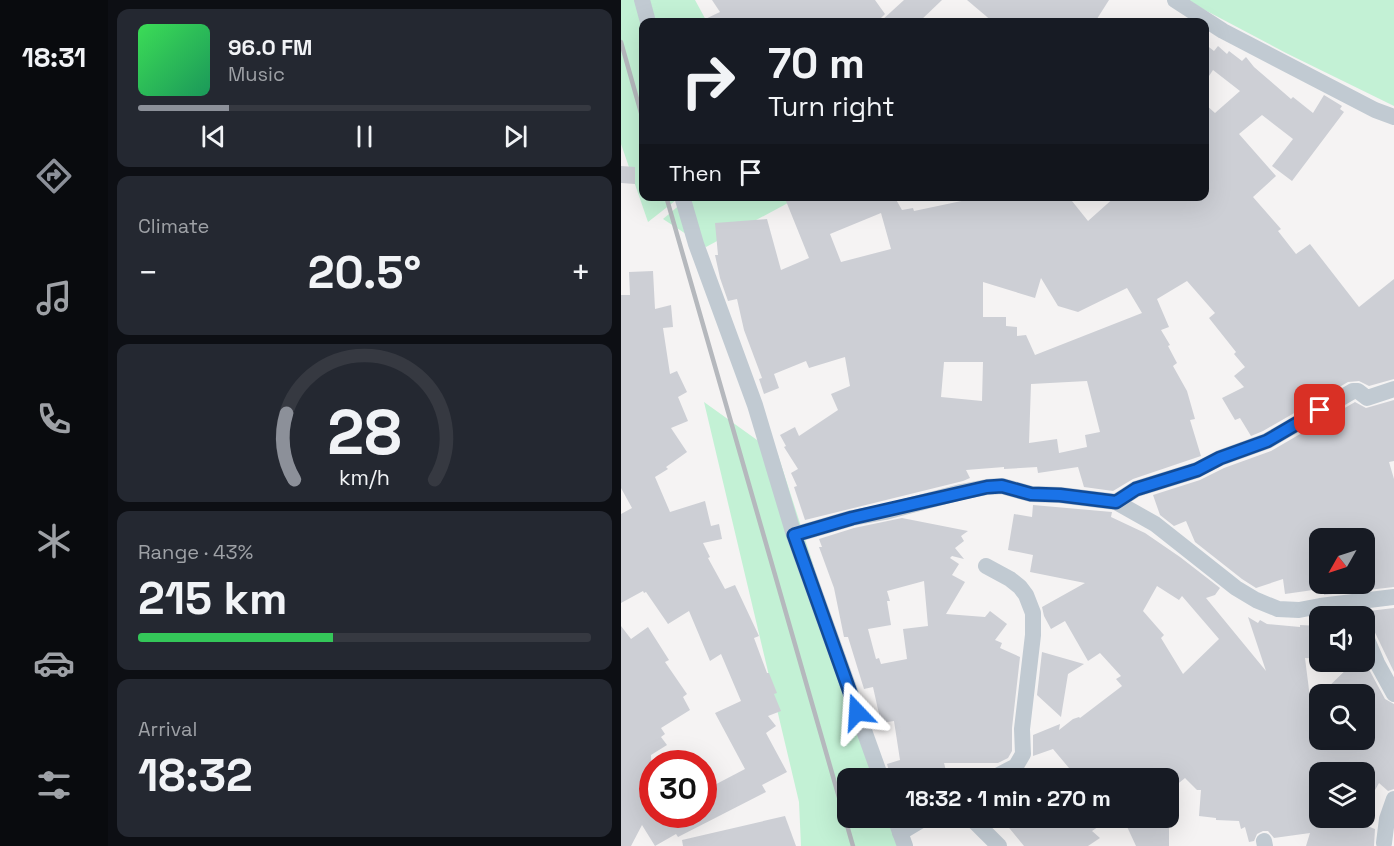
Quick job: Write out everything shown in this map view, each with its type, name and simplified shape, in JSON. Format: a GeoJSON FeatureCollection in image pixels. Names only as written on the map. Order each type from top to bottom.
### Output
{"type":"FeatureCollection","features":[{"type":"Feature","properties":{"kind":"street"},"geometry":{"type":"LineString","coordinates":[[642,0],[647,18]]}},
{"type":"Feature","properties":{"kind":"street"},"geometry":{"type":"LineString","coordinates":[[1175,0],[1203,18]]}},
{"type":"Feature","properties":{"kind":"street"},"geometry":{"type":"LineString","coordinates":[[1209,22],[1375,110],[1394,117]]}},
{"type":"Feature","properties":{"kind":"street"},"geometry":{"type":"LineString","coordinates":[[683,201],[696,244],[755,405],[794,535],[877,768]]}},
{"type":"Feature","properties":{"kind":"street"},"geometry":{"type":"LineString","coordinates":[[1116,502],[1136,489],[1189,473],[1220,458],[1267,441],[1353,391],[1358,391],[1367,398],[1394,389]]}},
{"type":"Feature","properties":{"kind":"street"},"geometry":{"type":"LineString","coordinates":[[794,535],[852,518],[987,487],[1002,486],[1031,494],[1116,502],[1155,524],[1213,571],[1256,600],[1278,609],[1309,608]]}},
{"type":"Feature","properties":{"kind":"street"},"geometry":{"type":"LineString","coordinates":[[986,566],[1020,587],[1033,613],[1023,754],[1016,766],[1012,768]]}},
{"type":"Feature","properties":{"kind":"street"},"geometry":{"type":"LineString","coordinates":[[1366,606],[1394,597]]}},
{"type":"Feature","properties":{"kind":"street"},"geometry":{"type":"LineString","coordinates":[[1375,658],[1394,694]]}},
{"type":"Feature","properties":{"kind":"street"},"geometry":{"type":"LineString","coordinates":[[1384,843],[1387,819],[1394,799]]}},
{"type":"Feature","properties":{"kind":"street"},"geometry":{"type":"LineString","coordinates":[[981,828],[999,846]]}},
{"type":"Feature","properties":{"kind":"green space"},"geometry":{"type":"Polygon","coordinates":[[[621,0],[695,0],[705,18],[639,18],[639,196],[621,144],[621,0]]]}},
{"type":"Feature","properties":{"kind":"green space"},"geometry":{"type":"Polygon","coordinates":[[[1189,0],[1394,0],[1394,106],[1286,53],[1189,0]]]}},
{"type":"Feature","properties":{"kind":"green space"},"geometry":{"type":"Polygon","coordinates":[[[641,201],[675,201],[648,222],[641,201]]]}},
{"type":"Feature","properties":{"kind":"green space"},"geometry":{"type":"Polygon","coordinates":[[[684,201],[792,201],[706,247],[663,219],[684,201]]]}},
{"type":"Feature","properties":{"kind":"green space"},"geometry":{"type":"Polygon","coordinates":[[[704,402],[778,455],[879,768],[837,768],[837,828],[898,828],[904,846],[801,846],[799,802],[704,402]]]}},
{"type":"Feature","properties":{"kind":"building"},"geometry":{"type":"Polygon","coordinates":[[[712,0],[875,0],[885,14],[881,18],[707,18],[720,12],[712,0]]]}},
{"type":"Feature","properties":{"kind":"building"},"geometry":{"type":"Polygon","coordinates":[[[904,0],[942,0],[923,18],[884,18],[904,0]]]}},
{"type":"Feature","properties":{"kind":"building"},"geometry":{"type":"Polygon","coordinates":[[[967,0],[1109,0],[1098,18],[988,18],[967,0]]]}},
{"type":"Feature","properties":{"kind":"building"},"geometry":{"type":"Polygon","coordinates":[[[1218,46],[1227,54],[1229,51],[1242,61],[1246,57],[1254,67],[1291,99],[1293,97],[1313,113],[1324,95],[1342,106],[1340,109],[1344,112],[1292,181],[1272,166],[1293,139],[1262,115],[1239,134],[1276,176],[1253,197],[1281,229],[1278,231],[1296,254],[1310,244],[1359,307],[1394,279],[1394,379],[1369,386],[1359,381],[1348,382],[1251,436],[1240,418],[1235,420],[1222,398],[1244,387],[1234,376],[1245,367],[1209,318],[1215,313],[1187,281],[1157,299],[1169,327],[1161,330],[1177,363],[1173,366],[1187,391],[1195,419],[1190,420],[1201,456],[1133,479],[1113,491],[1084,487],[1078,467],[1038,473],[1037,467],[966,470],[970,478],[963,481],[805,520],[794,487],[797,486],[791,473],[798,469],[784,447],[786,446],[780,435],[795,427],[799,436],[838,410],[831,394],[850,386],[845,357],[809,368],[806,361],[774,374],[779,388],[764,394],[759,379],[762,378],[744,330],[737,299],[728,301],[720,278],[715,255],[718,255],[715,223],[767,219],[781,270],[809,258],[786,201],[897,201],[902,210],[913,208],[914,211],[962,201],[1072,201],[1088,221],[1110,201],[1209,201],[1209,108],[1215,113],[1240,91],[1213,70],[1209,76],[1209,47],[1214,51],[1218,46]],[[881,213],[830,234],[841,262],[891,249],[881,213]],[[1041,278],[1035,298],[983,282],[983,317],[1006,317],[1006,326],[1017,327],[1017,336],[1026,335],[1035,355],[1142,313],[1127,288],[1078,312],[1058,306],[1041,278]],[[944,362],[941,397],[982,401],[983,362],[944,362]],[[1087,381],[1031,384],[1029,443],[1057,439],[1059,453],[1087,447],[1085,435],[1100,432],[1087,381]]]}},
{"type":"Feature","properties":{"kind":"building"},"geometry":{"type":"Polygon","coordinates":[[[621,166],[635,167],[635,184],[621,183],[621,166]]]}},
{"type":"Feature","properties":{"kind":"building"},"geometry":{"type":"Polygon","coordinates":[[[653,271],[655,309],[671,305],[673,327],[663,328],[670,374],[677,371],[687,392],[678,397],[688,421],[671,428],[687,452],[655,477],[670,512],[705,501],[711,526],[719,524],[722,539],[703,543],[710,557],[708,558],[725,589],[735,585],[759,636],[754,638],[777,693],[774,694],[781,711],[768,716],[776,726],[766,733],[787,772],[762,785],[766,792],[717,817],[717,784],[745,769],[715,713],[741,701],[721,654],[710,661],[689,611],[668,624],[646,592],[643,591],[621,603],[621,514],[632,508],[621,488],[621,295],[630,295],[629,272],[653,271]]]}},
{"type":"Feature","properties":{"kind":"building"},"geometry":{"type":"Polygon","coordinates":[[[1394,400],[1394,461],[1389,462],[1394,479],[1394,587],[1375,589],[1375,528],[1309,528],[1309,591],[1285,594],[1283,579],[1256,588],[1195,542],[1186,521],[1174,526],[1160,515],[1153,495],[1200,480],[1224,468],[1271,451],[1355,402],[1366,408],[1394,400]]]}},
{"type":"Feature","properties":{"kind":"building"},"geometry":{"type":"Polygon","coordinates":[[[1033,505],[1112,512],[1111,517],[1145,533],[1220,588],[1215,595],[1206,598],[1266,671],[1248,617],[1258,623],[1260,620],[1267,624],[1300,627],[1300,625],[1309,625],[1309,658],[1305,658],[1309,690],[1309,750],[1375,750],[1375,684],[1331,684],[1344,672],[1370,672],[1385,699],[1394,704],[1394,789],[1388,791],[1379,783],[1375,790],[1375,762],[1309,762],[1309,828],[1372,828],[1375,829],[1374,846],[1306,846],[1310,833],[1274,838],[1268,831],[1257,834],[1254,841],[1249,842],[1245,827],[1241,829],[1239,821],[1216,820],[1216,818],[1199,816],[1201,790],[1197,790],[1185,778],[1179,783],[1179,768],[1069,768],[1053,749],[1033,756],[1033,735],[1060,724],[1059,730],[1073,719],[1080,718],[1122,686],[1116,679],[1121,676],[1100,653],[1088,661],[1065,621],[1051,629],[1042,607],[1085,583],[1030,572],[1033,555],[1008,550],[1014,514],[1032,517],[1033,505]],[[1157,586],[1143,611],[1164,635],[1161,638],[1183,674],[1219,639],[1182,596],[1179,600],[1157,586]]]}},
{"type":"Feature","properties":{"kind":"building"},"geometry":{"type":"Polygon","coordinates":[[[902,518],[968,531],[961,536],[964,541],[955,548],[964,559],[952,556],[950,558],[959,564],[952,575],[965,582],[946,614],[985,617],[990,611],[1007,624],[995,640],[1002,643],[1000,648],[1020,657],[1012,728],[1012,751],[1008,758],[998,763],[944,763],[945,768],[888,768],[887,764],[900,760],[894,721],[881,723],[873,687],[864,689],[848,637],[844,637],[834,588],[819,547],[822,547],[819,539],[854,528],[902,518]],[[924,581],[887,591],[890,601],[887,601],[891,625],[868,629],[876,659],[879,658],[881,664],[907,659],[903,629],[928,626],[924,581]]]}},
{"type":"Feature","properties":{"kind":"building"},"geometry":{"type":"Polygon","coordinates":[[[1394,608],[1394,672],[1375,633],[1375,610],[1394,608]]]}},
{"type":"Feature","properties":{"kind":"building"},"geometry":{"type":"Polygon","coordinates":[[[621,626],[631,639],[648,627],[669,660],[665,662],[687,694],[683,697],[690,710],[661,728],[665,734],[661,737],[667,745],[659,750],[639,750],[640,828],[631,846],[621,846],[621,626]]]}},
{"type":"Feature","properties":{"kind":"building"},"geometry":{"type":"Polygon","coordinates":[[[1042,652],[1084,664],[1068,674],[1061,717],[1037,695],[1042,652]]]}},
{"type":"Feature","properties":{"kind":"building"},"geometry":{"type":"Polygon","coordinates":[[[785,816],[796,846],[683,846],[682,840],[785,816]]]}},
{"type":"Feature","properties":{"kind":"building"},"geometry":{"type":"Polygon","coordinates":[[[644,828],[696,828],[678,837],[676,834],[655,846],[644,828]]]}},
{"type":"Feature","properties":{"kind":"building"},"geometry":{"type":"Polygon","coordinates":[[[1009,828],[1096,828],[1092,831],[1100,838],[1088,846],[1024,846],[1009,828]]]}},
{"type":"Feature","properties":{"kind":"building"},"geometry":{"type":"Polygon","coordinates":[[[1128,828],[1169,828],[1169,846],[1136,846],[1128,828]]]}},
{"type":"Feature","properties":{"kind":"railway"},"geometry":{"type":"LineString","coordinates":[[621,42],[639,106]]}},
{"type":"Feature","properties":{"kind":"railway"},"geometry":{"type":"LineString","coordinates":[[667,201],[853,846]]}},
{"type":"Feature","properties":{"kind":"route"},"geometry":{"type":"LineString","coordinates":[[857,712],[794,535],[852,518],[987,487],[1002,486],[1031,494],[1116,502],[1136,489],[1181,476],[1242,449],[1267,441],[1320,410]]}}]}
